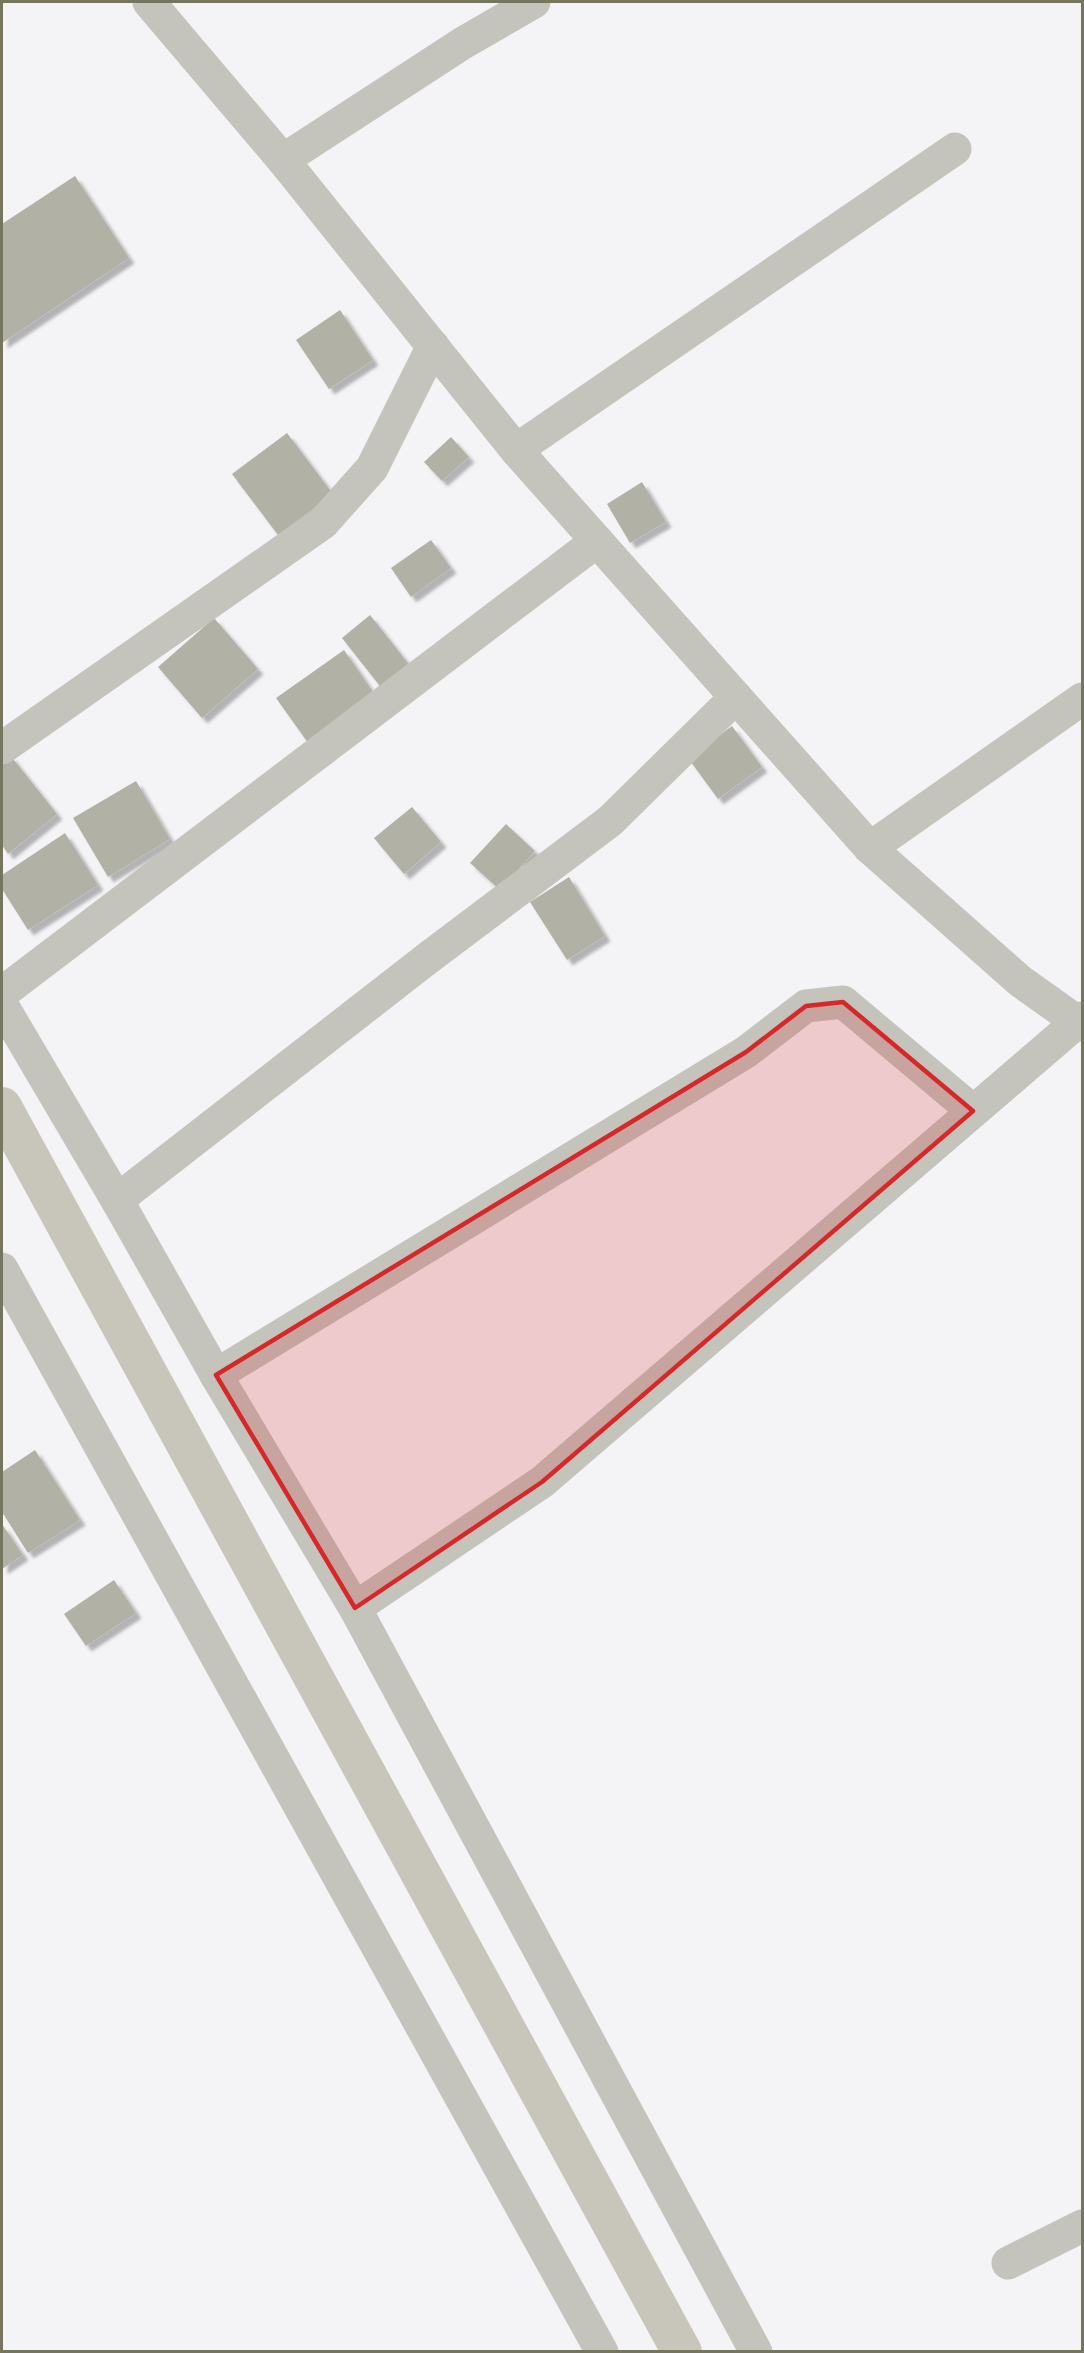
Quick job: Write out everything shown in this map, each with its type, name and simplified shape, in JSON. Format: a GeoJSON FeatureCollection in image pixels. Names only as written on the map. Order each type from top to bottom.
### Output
{"type":"FeatureCollection","features":[{"type":"Feature","properties":{"kind":"street"},"geometry":{"type":"LineString","coordinates":[[149,2],[283,160],[516,450],[870,848],[1020,981],[1081,1021],[973,1111],[542,1482],[355,1608]]}},
{"type":"Feature","properties":{"kind":"street"},"geometry":{"type":"LineString","coordinates":[[283,160],[463,43],[534,2]]}},
{"type":"Feature","properties":{"kind":"street"},"geometry":{"type":"LineString","coordinates":[[516,450],[955,149]]}},
{"type":"Feature","properties":{"kind":"street"},"geometry":{"type":"LineString","coordinates":[[2,748],[323,523],[372,468],[433,346]]}},
{"type":"Feature","properties":{"kind":"street"},"geometry":{"type":"LineString","coordinates":[[2,993],[597,541]]}},
{"type":"Feature","properties":{"kind":"street"},"geometry":{"type":"LineString","coordinates":[[117,1200],[428,958],[610,821],[735,697]]}},
{"type":"Feature","properties":{"kind":"street"},"geometry":{"type":"LineString","coordinates":[[870,848],[1083,699]]}},
{"type":"Feature","properties":{"kind":"street"},"geometry":{"type":"LineString","coordinates":[[216,1375],[746,1052],[806,1005],[843,1002],[973,1111]]}},
{"type":"Feature","properties":{"kind":"street"},"geometry":{"type":"LineString","coordinates":[[2,1005],[117,1200],[216,1375],[355,1608],[756,2352]]}},
{"type":"Feature","properties":{"kind":"street"},"geometry":{"type":"LineString","coordinates":[[2,1269],[602,2352]]}},
{"type":"Feature","properties":{"kind":"street"},"geometry":{"type":"LineString","coordinates":[[1008,2263],[1083,2226]]}},
{"type":"Feature","properties":{"kind":"highlighted area"},"geometry":{"type":"Polygon","coordinates":[[[843,1002],[973,1111],[542,1482],[355,1608],[216,1375],[746,1052],[806,1006],[843,1002]]]}},
{"type":"Feature","properties":{"kind":"building"},"geometry":{"type":"Polygon","coordinates":[[[75,176],[129,258],[2,343],[2,224],[75,176]]]}},
{"type":"Feature","properties":{"kind":"building"},"geometry":{"type":"Polygon","coordinates":[[[340,310],[373,360],[329,389],[296,340],[340,310]]]}},
{"type":"Feature","properties":{"kind":"building"},"geometry":{"type":"Polygon","coordinates":[[[287,433],[333,494],[278,535],[232,474],[287,433]]]}},
{"type":"Feature","properties":{"kind":"building"},"geometry":{"type":"Polygon","coordinates":[[[451,437],[469,457],[442,481],[424,462],[451,437]]]}},
{"type":"Feature","properties":{"kind":"building"},"geometry":{"type":"Polygon","coordinates":[[[642,482],[666,522],[630,543],[607,504],[642,482]]]}},
{"type":"Feature","properties":{"kind":"building"},"geometry":{"type":"Polygon","coordinates":[[[431,540],[451,568],[411,597],[391,568],[431,540]]]}},
{"type":"Feature","properties":{"kind":"building"},"geometry":{"type":"Polygon","coordinates":[[[370,615],[411,667],[383,690],[342,638],[370,615]]]}},
{"type":"Feature","properties":{"kind":"building"},"geometry":{"type":"Polygon","coordinates":[[[214,618],[258,669],[202,718],[158,667],[214,618]]]}},
{"type":"Feature","properties":{"kind":"building"},"geometry":{"type":"Polygon","coordinates":[[[344,650],[378,699],[311,747],[276,698],[344,650]]]}},
{"type":"Feature","properties":{"kind":"building"},"geometry":{"type":"Polygon","coordinates":[[[732,726],[762,767],[718,799],[688,758],[732,726]]]}},
{"type":"Feature","properties":{"kind":"building"},"geometry":{"type":"Polygon","coordinates":[[[10,755],[57,814],[8,854],[2,845],[2,762],[10,755]]]}},
{"type":"Feature","properties":{"kind":"building"},"geometry":{"type":"Polygon","coordinates":[[[136,781],[170,839],[108,877],[73,818],[136,781]]]}},
{"type":"Feature","properties":{"kind":"building"},"geometry":{"type":"Polygon","coordinates":[[[412,807],[441,842],[404,874],[374,838],[412,807]]]}},
{"type":"Feature","properties":{"kind":"building"},"geometry":{"type":"Polygon","coordinates":[[[506,824],[535,851],[500,890],[470,863],[506,824]]]}},
{"type":"Feature","properties":{"kind":"building"},"geometry":{"type":"Polygon","coordinates":[[[65,833],[98,885],[28,930],[2,889],[2,875],[65,833]]]}},
{"type":"Feature","properties":{"kind":"building"},"geometry":{"type":"Polygon","coordinates":[[[569,877],[605,936],[567,960],[530,902],[569,877]]]}},
{"type":"Feature","properties":{"kind":"building"},"geometry":{"type":"Polygon","coordinates":[[[35,1450],[80,1520],[28,1553],[2,1512],[2,1472],[35,1450]]]}},
{"type":"Feature","properties":{"kind":"building"},"geometry":{"type":"Polygon","coordinates":[[[2,1524],[23,1555],[2,1569],[2,1524]]]}},
{"type":"Feature","properties":{"kind":"building"},"geometry":{"type":"Polygon","coordinates":[[[114,1580],[136,1613],[86,1646],[64,1614],[114,1580]]]}},
{"type":"Feature","properties":{"kind":"waterway"},"geometry":{"type":"LineString","coordinates":[[2,1107],[682,2352]]}}]}
